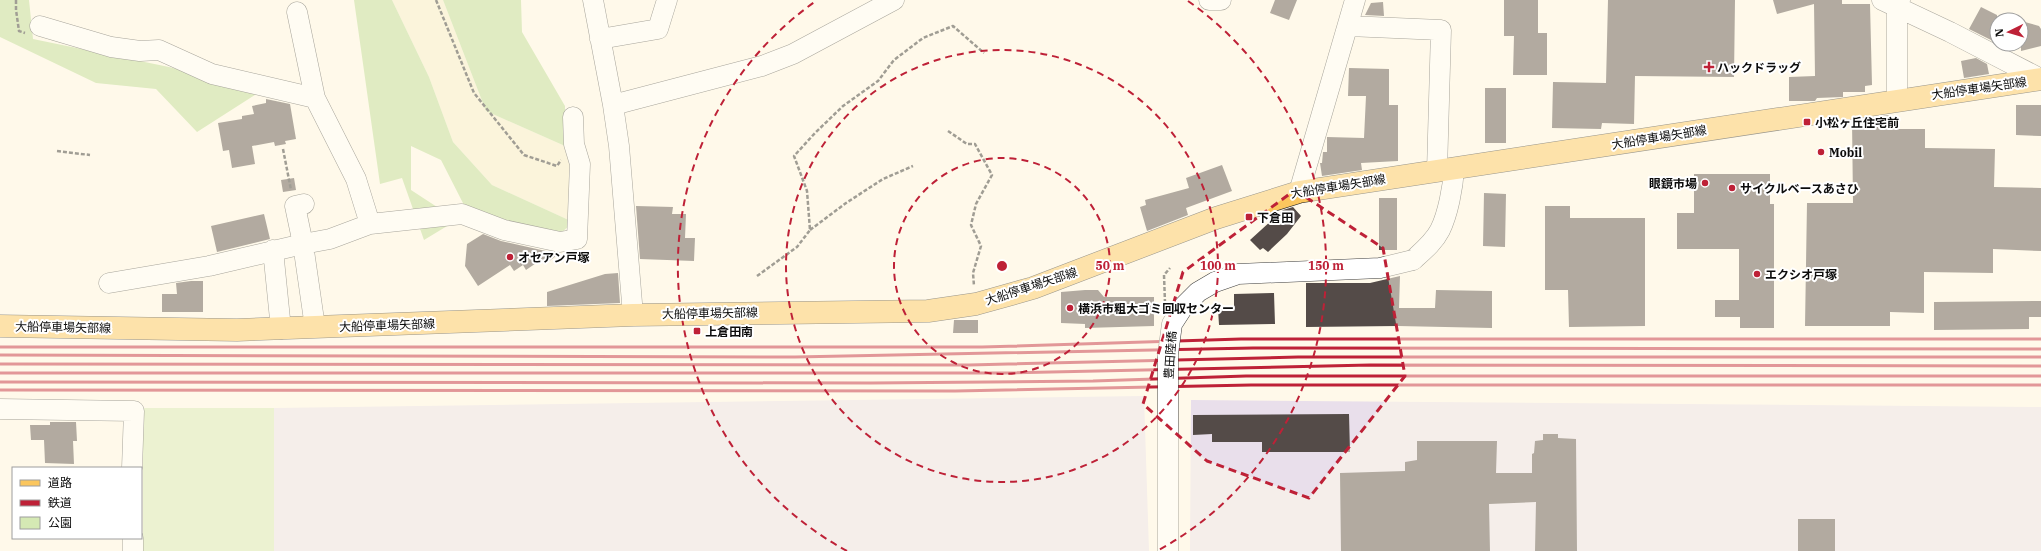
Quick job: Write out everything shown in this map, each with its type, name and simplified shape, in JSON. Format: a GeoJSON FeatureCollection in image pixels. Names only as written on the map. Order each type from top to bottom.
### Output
{"type":"FeatureCollection","features":[{"type":"Feature","properties":{"kind":"main road","name":"大船停車場矢部線"},"geometry":{"type":"LineString","coordinates":[[0,326],[281,329],[634,315],[928,311],[976,304],[1040,285],[1216,218],[1299,192],[2041,79]]}},
{"type":"Feature","properties":{"kind":"street"},"geometry":{"type":"LineString","coordinates":[[593,0],[613,105],[634,315]]}},
{"type":"Feature","properties":{"kind":"street"},"geometry":{"type":"LineString","coordinates":[[600,39],[658,29],[667,0]]}},
{"type":"Feature","properties":{"kind":"street"},"geometry":{"type":"LineString","coordinates":[[613,105],[762,66],[800,51],[894,0]]}},
{"type":"Feature","properties":{"kind":"street"},"geometry":{"type":"LineString","coordinates":[[1209,0],[1221,0]]}},
{"type":"Feature","properties":{"kind":"street"},"geometry":{"type":"LineString","coordinates":[[1299,192],[1355,0]]}},
{"type":"Feature","properties":{"kind":"street"},"geometry":{"type":"LineString","coordinates":[[1893,2],[2041,79]]}},
{"type":"Feature","properties":{"kind":"street"},"geometry":{"type":"LineString","coordinates":[[1893,2],[1897,100]]}},
{"type":"Feature","properties":{"kind":"street"},"geometry":{"type":"LineString","coordinates":[[297,12],[315,98],[356,179],[370,224]]}},
{"type":"Feature","properties":{"kind":"street"},"geometry":{"type":"LineString","coordinates":[[40,26],[111,47],[140,51],[159,50],[212,74],[315,98]]}},
{"type":"Feature","properties":{"kind":"street"},"geometry":{"type":"LineString","coordinates":[[1348,26],[1441,30],[1445,170]]}},
{"type":"Feature","properties":{"kind":"street"},"geometry":{"type":"LineString","coordinates":[[109,283],[209,266],[273,250],[330,239],[370,224],[462,214],[504,230],[560,242],[577,239],[580,164],[574,144],[573,117]]}},
{"type":"Feature","properties":{"kind":"street","name":"豊田陸橋"},"geometry":{"type":"LineString","coordinates":[[1168,551],[1168,354],[1172,324],[1183,307],[1198,292],[1215,282],[1238,274],[1380,268],[1413,260],[1427,248],[1440,230],[1453,187],[1445,170]]}},
{"type":"Feature","properties":{"kind":"street"},"geometry":{"type":"LineString","coordinates":[[299,205],[315,327]]}},
{"type":"Feature","properties":{"kind":"street"},"geometry":{"type":"LineString","coordinates":[[273,250],[281,329]]}},
{"type":"Feature","properties":{"kind":"street"},"geometry":{"type":"LineString","coordinates":[[0,409],[134,411],[132,467]]}},
{"type":"Feature","properties":{"kind":"street"},"geometry":{"type":"LineString","coordinates":[[133,539],[133,551]]}},
{"type":"Feature","properties":{"kind":"path"},"geometry":{"type":"LineString","coordinates":[[436,0],[474,93],[524,155],[556,166],[574,144]]}},
{"type":"Feature","properties":{"kind":"path"},"geometry":{"type":"LineString","coordinates":[[810,230],[807,191],[794,156],[815,133],[843,106],[878,81],[894,60],[924,38],[953,26],[984,53]]}},
{"type":"Feature","properties":{"kind":"path"},"geometry":{"type":"LineString","coordinates":[[948,131],[967,144],[975,144],[992,175],[976,204],[971,225],[981,246],[973,274],[976,304]]}},
{"type":"Feature","properties":{"kind":"path"},"geometry":{"type":"LineString","coordinates":[[283,149],[299,205]]}},
{"type":"Feature","properties":{"kind":"path"},"geometry":{"type":"LineString","coordinates":[[57,151],[90,155]]}},
{"type":"Feature","properties":{"kind":"path"},"geometry":{"type":"LineString","coordinates":[[757,276],[797,247],[810,230],[846,203],[883,179],[913,166]]}},
{"type":"Feature","properties":{"kind":"path"},"geometry":{"type":"LineString","coordinates":[[1165,304],[1164,275],[1170,268]]}},
{"type":"Feature","properties":{"kind":"highlighted area"},"geometry":{"type":"Polygon","coordinates":[[[1295,190],[1383,248],[1405,376],[1309,498],[1207,461],[1143,404],[1183,272],[1295,190]]]}},
{"type":"Feature","properties":{"kind":"shaded area"},"geometry":{"type":"Polygon","coordinates":[[[392,0],[443,0],[486,111],[565,146],[575,166],[573,222],[492,185],[453,142],[429,77],[392,0]]]}},
{"type":"Feature","properties":{"kind":"shaded area"},"geometry":{"type":"Polygon","coordinates":[[[1144,396],[1149,551],[274,551],[274,408],[1144,396]]]}},
{"type":"Feature","properties":{"kind":"shaded area"},"geometry":{"type":"Polygon","coordinates":[[[1191,400],[2041,407],[2041,551],[1190,551],[1191,400]]]}},
{"type":"Feature","properties":{"kind":"green space"},"geometry":{"type":"Polygon","coordinates":[[[0,0],[29,0],[33,39],[169,67],[261,91],[197,132],[156,89],[96,83],[0,37],[0,0]]]}},
{"type":"Feature","properties":{"kind":"green space"},"geometry":{"type":"Polygon","coordinates":[[[354,0],[392,0],[429,77],[453,142],[492,185],[573,222],[557,237],[465,207],[441,160],[411,146],[411,190],[457,220],[424,240],[402,178],[380,184],[354,0]]]}},
{"type":"Feature","properties":{"kind":"green space"},"geometry":{"type":"Polygon","coordinates":[[[443,0],[521,0],[522,32],[565,106],[565,146],[486,111],[443,0]]]}},
{"type":"Feature","properties":{"kind":"green space"},"geometry":{"type":"Polygon","coordinates":[[[143,408],[274,408],[274,551],[143,551],[143,408]]]}},
{"type":"Feature","properties":{"kind":"building"},"geometry":{"type":"Polygon","coordinates":[[[1275,0],[1297,0],[1289,20],[1270,13],[1275,0]]]}},
{"type":"Feature","properties":{"kind":"building"},"geometry":{"type":"Polygon","coordinates":[[[1504,0],[1538,0],[1538,33],[1547,33],[1547,75],[1513,75],[1514,36],[1504,36],[1504,0]]]}},
{"type":"Feature","properties":{"kind":"building"},"geometry":{"type":"Polygon","coordinates":[[[1608,0],[1735,0],[1734,77],[1635,76],[1634,124],[1602,123],[1601,129],[1552,128],[1553,82],[1606,83],[1608,0]]]}},
{"type":"Feature","properties":{"kind":"building"},"geometry":{"type":"Polygon","coordinates":[[[1773,0],[1842,0],[1842,4],[1870,4],[1872,85],[1865,86],[1865,92],[1843,92],[1843,97],[1817,98],[1815,101],[1789,101],[1789,77],[1815,76],[1814,4],[1777,14],[1773,0]]]}},
{"type":"Feature","properties":{"kind":"building"},"geometry":{"type":"Polygon","coordinates":[[[1383,2],[1384,16],[1365,15],[1371,3],[1383,2]]]}},
{"type":"Feature","properties":{"kind":"building"},"geometry":{"type":"Polygon","coordinates":[[[1981,7],[1991,12],[1989,12],[1989,39],[1969,29],[1981,7]]]}},
{"type":"Feature","properties":{"kind":"building"},"geometry":{"type":"Polygon","coordinates":[[[2029,23],[2039,26],[2041,29],[2041,46],[2029,49],[2029,23]]]}},
{"type":"Feature","properties":{"kind":"building"},"geometry":{"type":"Polygon","coordinates":[[[1976,58],[1987,64],[1989,74],[1964,78],[1961,61],[1976,58]]]}},
{"type":"Feature","properties":{"kind":"building"},"geometry":{"type":"Polygon","coordinates":[[[1349,68],[1389,69],[1389,105],[1398,105],[1398,161],[1361,163],[1362,170],[1322,176],[1320,163],[1322,163],[1323,152],[1327,152],[1327,137],[1364,138],[1366,96],[1348,96],[1349,68]]]}},
{"type":"Feature","properties":{"kind":"building"},"geometry":{"type":"Polygon","coordinates":[[[1485,88],[1506,88],[1506,143],[1485,143],[1485,88]]]}},
{"type":"Feature","properties":{"kind":"building"},"geometry":{"type":"Polygon","coordinates":[[[266,99],[290,104],[296,139],[285,141],[286,144],[275,146],[274,142],[252,146],[255,164],[232,168],[229,150],[223,151],[218,123],[242,119],[242,116],[254,114],[252,106],[266,103],[266,99]]]}},
{"type":"Feature","properties":{"kind":"building"},"geometry":{"type":"Polygon","coordinates":[[[2016,105],[2041,105],[2041,136],[2016,135],[2016,105]]]}},
{"type":"Feature","properties":{"kind":"building"},"geometry":{"type":"Polygon","coordinates":[[[1889,115],[1890,129],[1925,129],[1925,148],[1995,149],[1994,187],[2041,188],[2041,251],[1993,249],[1993,273],[1924,272],[1924,313],[1890,312],[1890,326],[1805,326],[1807,203],[1853,203],[1852,120],[1889,115]]]}},
{"type":"Feature","properties":{"kind":"building"},"geometry":{"type":"Polygon","coordinates":[[[1222,165],[1232,191],[1186,208],[1188,215],[1147,231],[1140,207],[1146,205],[1145,200],[1189,188],[1186,178],[1222,165]]]}},
{"type":"Feature","properties":{"kind":"building","name":"エクシオ戸塚"},"geometry":{"type":"Polygon","coordinates":[[[1694,174],[1770,174],[1770,204],[1774,204],[1774,328],[1740,328],[1740,317],[1715,317],[1715,300],[1739,300],[1739,249],[1677,249],[1677,213],[1694,213],[1694,174]]]}},
{"type":"Feature","properties":{"kind":"building"},"geometry":{"type":"Polygon","coordinates":[[[294,178],[296,190],[283,192],[281,180],[294,178]]]}},
{"type":"Feature","properties":{"kind":"building"},"geometry":{"type":"Polygon","coordinates":[[[1484,193],[1506,194],[1505,247],[1483,246],[1484,193]]]}},
{"type":"Feature","properties":{"kind":"building"},"geometry":{"type":"Polygon","coordinates":[[[1379,198],[1397,198],[1397,250],[1379,250],[1379,198]]]}},
{"type":"Feature","properties":{"kind":"building"},"geometry":{"type":"Polygon","coordinates":[[[636,206],[673,207],[672,214],[686,214],[685,238],[695,238],[694,261],[640,259],[636,206]]]}},
{"type":"Feature","properties":{"kind":"building"},"geometry":{"type":"Polygon","coordinates":[[[1545,206],[1570,206],[1570,218],[1645,218],[1645,326],[1569,327],[1568,290],[1545,290],[1545,206]]]}},
{"type":"Feature","properties":{"kind":"building"},"geometry":{"type":"Polygon","coordinates":[[[1293,207],[1301,216],[1287,234],[1268,252],[1263,248],[1260,250],[1250,240],[1283,210],[1293,207]]]}},
{"type":"Feature","properties":{"kind":"building"},"geometry":{"type":"Polygon","coordinates":[[[264,214],[270,239],[217,252],[211,226],[264,214]]]}},
{"type":"Feature","properties":{"kind":"building","name":"オセアン戸塚"},"geometry":{"type":"Polygon","coordinates":[[[483,234],[501,241],[559,254],[545,264],[542,259],[526,270],[523,265],[514,271],[510,265],[478,286],[465,266],[467,244],[483,234]]]}},
{"type":"Feature","properties":{"kind":"building"},"geometry":{"type":"Polygon","coordinates":[[[618,273],[620,303],[547,306],[547,292],[605,274],[618,273]]]}},
{"type":"Feature","properties":{"kind":"building"},"geometry":{"type":"Polygon","coordinates":[[[1400,276],[1399,308],[1435,308],[1436,290],[1492,291],[1492,328],[1398,326],[1306,327],[1306,283],[1370,283],[1400,276]]]}},
{"type":"Feature","properties":{"kind":"building"},"geometry":{"type":"Polygon","coordinates":[[[203,281],[203,312],[162,312],[162,294],[177,294],[176,283],[203,281]]]}},
{"type":"Feature","properties":{"kind":"building"},"geometry":{"type":"Polygon","coordinates":[[[1098,290],[1104,297],[1154,297],[1154,326],[1085,328],[1085,324],[1061,323],[1061,292],[1098,290]]]}},
{"type":"Feature","properties":{"kind":"building"},"geometry":{"type":"Polygon","coordinates":[[[1274,293],[1275,324],[1219,325],[1218,309],[1234,309],[1234,294],[1274,293]]]}},
{"type":"Feature","properties":{"kind":"building"},"geometry":{"type":"Polygon","coordinates":[[[2041,301],[2041,317],[2029,317],[2029,329],[1934,330],[1934,302],[2041,301]]]}},
{"type":"Feature","properties":{"kind":"building"},"geometry":{"type":"Polygon","coordinates":[[[954,320],[978,320],[978,333],[953,333],[954,320]]]}},
{"type":"Feature","properties":{"kind":"building"},"geometry":{"type":"Polygon","coordinates":[[[1349,414],[1350,452],[1262,452],[1262,442],[1212,442],[1212,434],[1193,435],[1193,415],[1349,414]]]}},
{"type":"Feature","properties":{"kind":"building"},"geometry":{"type":"Polygon","coordinates":[[[50,422],[76,422],[77,441],[73,441],[74,464],[45,463],[44,440],[31,440],[30,425],[50,425],[50,422]]]}},
{"type":"Feature","properties":{"kind":"building"},"geometry":{"type":"Polygon","coordinates":[[[1543,434],[1558,434],[1558,438],[1576,439],[1577,551],[1535,551],[1536,502],[1489,504],[1490,551],[1341,551],[1340,473],[1405,471],[1405,462],[1417,460],[1417,441],[1497,441],[1496,473],[1532,473],[1532,454],[1534,453],[1535,441],[1543,440],[1543,434]]]}},
{"type":"Feature","properties":{"kind":"building"},"geometry":{"type":"Polygon","coordinates":[[[1798,519],[1835,519],[1835,551],[1798,551],[1798,519]]]}},
{"type":"Feature","properties":{"kind":"railway"},"geometry":{"type":"LineString","coordinates":[[0,347],[982,347],[1241,339],[2041,339]]}},
{"type":"Feature","properties":{"kind":"railway"},"geometry":{"type":"LineString","coordinates":[[0,355],[795,357],[1253,348],[2041,349]]}},
{"type":"Feature","properties":{"kind":"railway"},"geometry":{"type":"LineString","coordinates":[[0,364],[969,365],[1298,357],[2041,357]]}},
{"type":"Feature","properties":{"kind":"railway"},"geometry":{"type":"LineString","coordinates":[[0,373],[1005,373],[1370,365],[2041,366]]}},
{"type":"Feature","properties":{"kind":"railway"},"geometry":{"type":"LineString","coordinates":[[0,382],[871,383],[1093,381],[1246,376],[2041,376]]}},
{"type":"Feature","properties":{"kind":"railway"},"geometry":{"type":"LineString","coordinates":[[0,390],[955,391],[1251,385],[2041,385]]}},
{"type":"Feature","properties":{"kind":"place","name":"ハックドラッグ"},"geometry":{"type":"Point","coordinates":[1709,67]}},
{"type":"Feature","properties":{"kind":"place","name":"小松ヶ丘住宅前"},"geometry":{"type":"Point","coordinates":[1807,122]}},
{"type":"Feature","properties":{"kind":"place","name":"Mobil"},"geometry":{"type":"Point","coordinates":[1821,152]}},
{"type":"Feature","properties":{"kind":"place","name":"眼鏡市場"},"geometry":{"type":"Point","coordinates":[1705,183]}},
{"type":"Feature","properties":{"kind":"place","name":"サイクルベースあさひ"},"geometry":{"type":"Point","coordinates":[1732,188]}},
{"type":"Feature","properties":{"kind":"place","name":"下倉田"},"geometry":{"type":"Point","coordinates":[1249,217]}},
{"type":"Feature","properties":{"kind":"place","name":"オセアン戸塚"},"geometry":{"type":"Point","coordinates":[510,257]}},
{"type":"Feature","properties":{"kind":"place","name":"エクシオ戸塚"},"geometry":{"type":"Point","coordinates":[1757,274]}},
{"type":"Feature","properties":{"kind":"place","name":"横浜市粗大ゴミ回収センター"},"geometry":{"type":"Point","coordinates":[1070,308]}},
{"type":"Feature","properties":{"kind":"place","name":"上倉田南"},"geometry":{"type":"Point","coordinates":[697,331]}}]}
